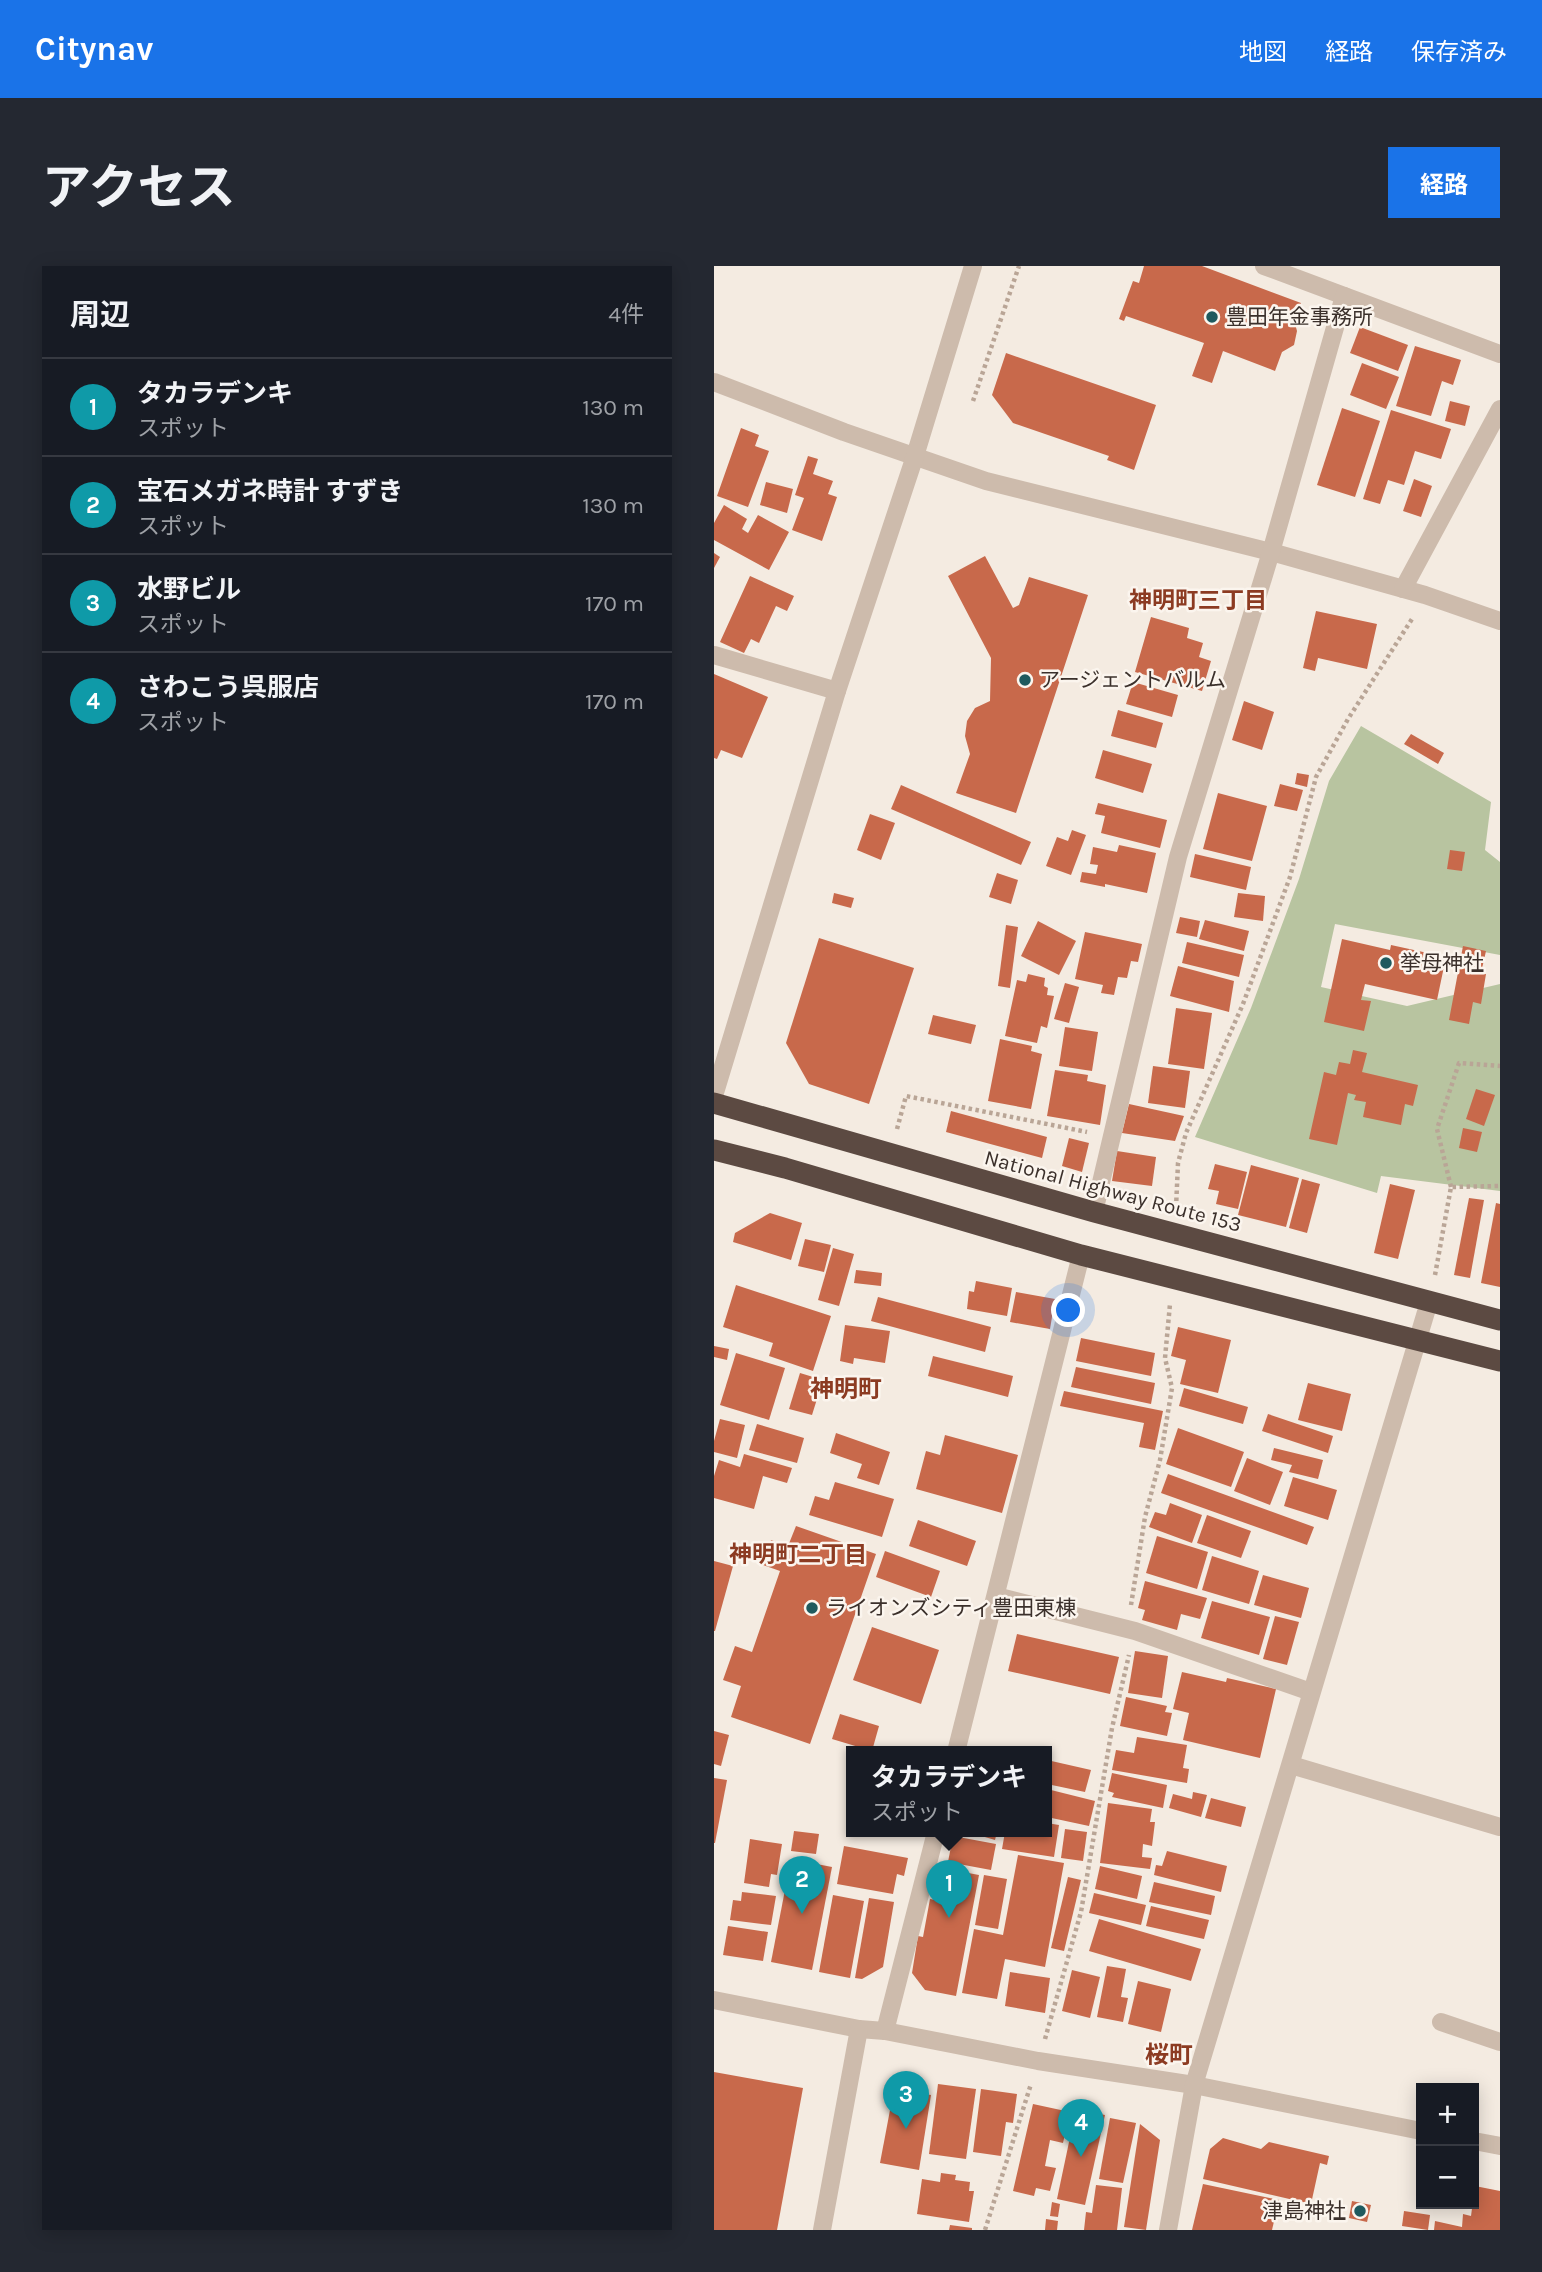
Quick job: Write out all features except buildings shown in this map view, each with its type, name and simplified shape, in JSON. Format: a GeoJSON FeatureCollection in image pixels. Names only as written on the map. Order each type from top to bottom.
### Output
{"type":"FeatureCollection","features":[{"type":"Feature","properties":{"kind":"highway","name":"National Highway Route 153"},"geometry":{"type":"LineString","coordinates":[[714,1103],[1094,1212],[1500,1320]]}},
{"type":"Feature","properties":{"kind":"highway"},"geometry":{"type":"LineString","coordinates":[[714,1150],[1081,1255],[1500,1362]]}},
{"type":"Feature","properties":{"kind":"street"},"geometry":{"type":"LineString","coordinates":[[714,1096],[837,691],[915,456],[973,266]]}},
{"type":"Feature","properties":{"kind":"street"},"geometry":{"type":"LineString","coordinates":[[1264,266],[1500,354]]}},
{"type":"Feature","properties":{"kind":"street"},"geometry":{"type":"LineString","coordinates":[[1094,1212],[1178,857],[1271,552],[1344,296]]}},
{"type":"Feature","properties":{"kind":"street"},"geometry":{"type":"LineString","coordinates":[[714,382],[844,432],[986,481],[1271,552],[1403,589],[1500,621]]}},
{"type":"Feature","properties":{"kind":"street"},"geometry":{"type":"LineString","coordinates":[[1403,589],[1500,409]]}},
{"type":"Feature","properties":{"kind":"street"},"geometry":{"type":"LineString","coordinates":[[714,655],[837,691]]}},
{"type":"Feature","properties":{"kind":"street"},"geometry":{"type":"LineString","coordinates":[[958,1746],[1081,1255]]}},
{"type":"Feature","properties":{"kind":"street"},"geometry":{"type":"LineString","coordinates":[[1168,2230],[1194,2085],[1429,1302]]}},
{"type":"Feature","properties":{"kind":"street"},"geometry":{"type":"LineString","coordinates":[[996,1596],[1135,1631],[1311,1692]]}},
{"type":"Feature","properties":{"kind":"street"},"geometry":{"type":"LineString","coordinates":[[1291,1765],[1500,1827]]}},
{"type":"Feature","properties":{"kind":"street"},"geometry":{"type":"LineString","coordinates":[[885,2031],[935,1837]]}},
{"type":"Feature","properties":{"kind":"street"},"geometry":{"type":"LineString","coordinates":[[714,2000],[1038,2061],[1194,2085],[1416,2130]]}},
{"type":"Feature","properties":{"kind":"street"},"geometry":{"type":"LineString","coordinates":[[1441,2022],[1500,2042]]}},
{"type":"Feature","properties":{"kind":"street"},"geometry":{"type":"LineString","coordinates":[[822,2230],[859,2029]]}},
{"type":"Feature","properties":{"kind":"street"},"geometry":{"type":"LineString","coordinates":[[1479,2142],[1500,2146]]}},
{"type":"Feature","properties":{"kind":"path"},"geometry":{"type":"LineString","coordinates":[[973,401],[1019,266]]}},
{"type":"Feature","properties":{"kind":"path"},"geometry":{"type":"LineString","coordinates":[[1174,1233],[1178,1163],[1186,1133],[1243,1004],[1290,877],[1317,777],[1348,719],[1412,619]]}},
{"type":"Feature","properties":{"kind":"path"},"geometry":{"type":"LineString","coordinates":[[1429,1302],[1451,1187],[1437,1129],[1459,1063],[1500,1066]]}},
{"type":"Feature","properties":{"kind":"path"},"geometry":{"type":"LineString","coordinates":[[897,1130],[906,1096],[1112,1137]]}},
{"type":"Feature","properties":{"kind":"path"},"geometry":{"type":"LineString","coordinates":[[1451,1187],[1500,1186]]}},
{"type":"Feature","properties":{"kind":"path"},"geometry":{"type":"LineString","coordinates":[[985,2230],[1081,1912],[1112,1727],[1135,1631],[1131,1609],[1145,1517],[1160,1460],[1171,1388],[1165,1358],[1172,1277]]}},
{"type":"Feature","properties":{"kind":"green space"},"geometry":{"type":"Polygon","coordinates":[[[1361,726],[1491,802],[1485,850],[1500,862],[1500,955],[1335,924],[1321,987],[1407,1006],[1500,984],[1500,1191],[1381,1176],[1377,1193],[1195,1137],[1251,1008],[1299,879],[1329,781],[1361,726]]]}},
{"type":"Feature","properties":{"kind":"place","name":"豊田年金事務所"},"geometry":{"type":"Point","coordinates":[1212,317]}},
{"type":"Feature","properties":{"kind":"place","name":"アージェントバルム"},"geometry":{"type":"Point","coordinates":[1025,680]}},
{"type":"Feature","properties":{"kind":"place","name":"挙母神社"},"geometry":{"type":"Point","coordinates":[1386,963]}},
{"type":"Feature","properties":{"kind":"place","name":"ライオンズシティ豊田東棟"},"geometry":{"type":"Point","coordinates":[812,1608]}},
{"type":"Feature","properties":{"kind":"place","name":"宝石メガネ時計 すずき"},"geometry":{"type":"Point","coordinates":[802,1914]}},
{"type":"Feature","properties":{"kind":"place","name":"タカラデンキ"},"geometry":{"type":"Point","coordinates":[949,1918]}},
{"type":"Feature","properties":{"kind":"place","name":"水野ビル"},"geometry":{"type":"Point","coordinates":[906,2129]}},
{"type":"Feature","properties":{"kind":"place","name":"さわこう呉服店"},"geometry":{"type":"Point","coordinates":[1081,2157]}},
{"type":"Feature","properties":{"kind":"place","name":"津島神社"},"geometry":{"type":"Point","coordinates":[1360,2211]}},
{"type":"Feature","properties":{"kind":"district","name":"神明町三丁目"},"geometry":{"type":"Point","coordinates":[1198,600]}},
{"type":"Feature","properties":{"kind":"district","name":"神明町"},"geometry":{"type":"Point","coordinates":[846,1389]}},
{"type":"Feature","properties":{"kind":"district","name":"神明町二丁目"},"geometry":{"type":"Point","coordinates":[798,1554]}},
{"type":"Feature","properties":{"kind":"district","name":"桜町"},"geometry":{"type":"Point","coordinates":[1169,2055]}}]}
